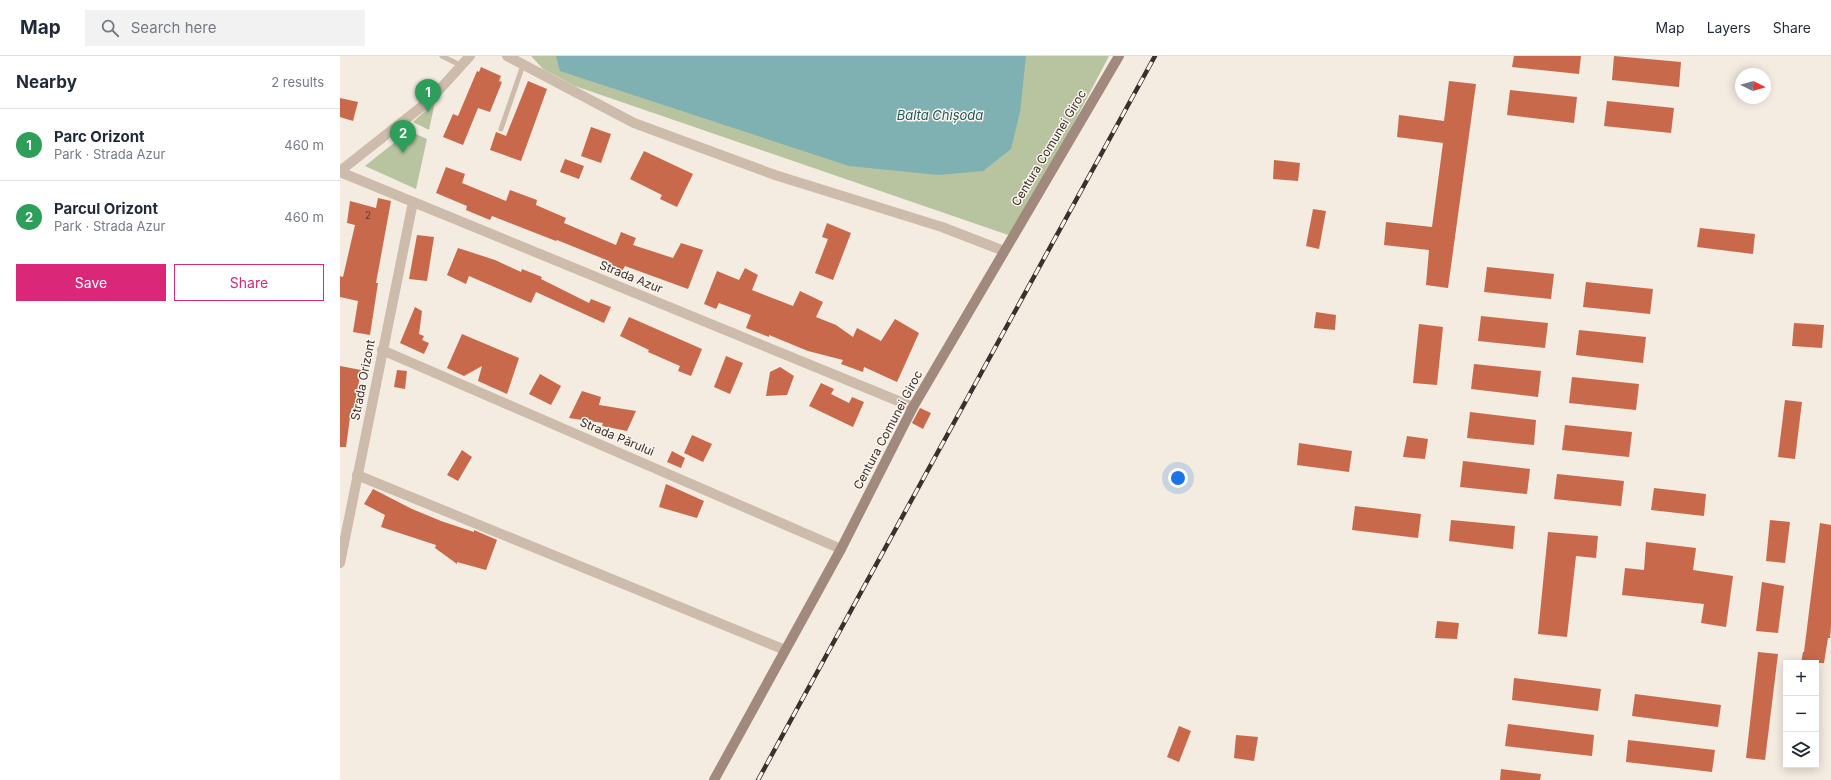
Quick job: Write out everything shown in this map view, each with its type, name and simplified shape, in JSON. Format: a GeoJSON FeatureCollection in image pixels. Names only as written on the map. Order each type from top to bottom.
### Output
{"type":"FeatureCollection","features":[{"type":"Feature","properties":{"kind":"main road","name":"Centura Comunei Giroc"},"geometry":{"type":"LineString","coordinates":[[714,780],[841,549],[913,407],[1119,56]]}},
{"type":"Feature","properties":{"kind":"street"},"geometry":{"type":"LineString","coordinates":[[340,172],[430,100],[460,65],[470,56]]}},
{"type":"Feature","properties":{"kind":"street"},"geometry":{"type":"LineString","coordinates":[[507,56],[634,123],[775,175],[942,227],[1004,251]]}},
{"type":"Feature","properties":{"kind":"street","name":"Strada Azur"},"geometry":{"type":"LineString","coordinates":[[340,172],[913,407]]}},
{"type":"Feature","properties":{"kind":"street","name":"Strada Orizont"},"geometry":{"type":"LineString","coordinates":[[340,563],[413,202]]}},
{"type":"Feature","properties":{"kind":"street","name":"Strada Părului"},"geometry":{"type":"LineString","coordinates":[[382,350],[841,549]]}},
{"type":"Feature","properties":{"kind":"street"},"geometry":{"type":"LineString","coordinates":[[357,475],[785,650]]}},
{"type":"Feature","properties":{"kind":"lane"},"geometry":{"type":"LineString","coordinates":[[442,56],[460,65]]}},
{"type":"Feature","properties":{"kind":"lane"},"geometry":{"type":"LineString","coordinates":[[501,129],[523,65]]}},
{"type":"Feature","properties":{"kind":"green space","name":"Balta Chișoda"},"geometry":{"type":"Polygon","coordinates":[[[531,56],[1109,56],[1014,237],[575,86],[543,69],[531,56]]]}},
{"type":"Feature","properties":{"kind":"green space"},"geometry":{"type":"Polygon","coordinates":[[[435,102],[429,130],[413,122],[435,102]]]}},
{"type":"Feature","properties":{"kind":"green space"},"geometry":{"type":"Polygon","coordinates":[[[409,131],[427,139],[416,189],[365,166],[409,131]]]}},
{"type":"Feature","properties":{"kind":"water","name":"Balta Chișoda"},"geometry":{"type":"Polygon","coordinates":[[[556,56],[1026,56],[1020,112],[1011,149],[983,171],[939,175],[849,166],[560,71],[556,56]]]}},
{"type":"Feature","properties":{"kind":"building"},"geometry":{"type":"Polygon","coordinates":[[[1514,56],[1581,56],[1579,74],[1512,67],[1514,56]]]}},
{"type":"Feature","properties":{"kind":"building"},"geometry":{"type":"Polygon","coordinates":[[[1614,56],[1681,62],[1679,87],[1612,80],[1614,56]]]}},
{"type":"Feature","properties":{"kind":"building"},"geometry":{"type":"Polygon","coordinates":[[[481,67],[501,76],[499,81],[502,82],[490,112],[478,108],[463,145],[443,137],[453,114],[458,116],[477,71],[479,72],[481,67]]]}},
{"type":"Feature","properties":{"kind":"building"},"geometry":{"type":"Polygon","coordinates":[[[528,81],[547,89],[521,161],[490,150],[496,132],[506,136],[528,81]]]}},
{"type":"Feature","properties":{"kind":"building"},"geometry":{"type":"Polygon","coordinates":[[[1449,81],[1476,84],[1448,288],[1426,285],[1429,250],[1384,245],[1386,222],[1432,227],[1443,143],[1397,137],[1399,115],[1444,121],[1449,81]]]}},
{"type":"Feature","properties":{"kind":"building"},"geometry":{"type":"Polygon","coordinates":[[[1510,90],[1577,97],[1574,123],[1507,115],[1510,90]]]}},
{"type":"Feature","properties":{"kind":"building"},"geometry":{"type":"Polygon","coordinates":[[[340,98],[358,102],[353,121],[340,117],[340,98]]]}},
{"type":"Feature","properties":{"kind":"building"},"geometry":{"type":"Polygon","coordinates":[[[1607,101],[1674,108],[1671,133],[1604,126],[1607,101]]]}},
{"type":"Feature","properties":{"kind":"building"},"geometry":{"type":"Polygon","coordinates":[[[591,127],[611,134],[601,163],[581,156],[591,127]]]}},
{"type":"Feature","properties":{"kind":"building"},"geometry":{"type":"Polygon","coordinates":[[[644,151],[693,174],[677,207],[660,199],[662,195],[630,179],[644,151]]]}},
{"type":"Feature","properties":{"kind":"building"},"geometry":{"type":"Polygon","coordinates":[[[565,159],[584,166],[579,179],[560,172],[565,159]]]}},
{"type":"Feature","properties":{"kind":"building"},"geometry":{"type":"Polygon","coordinates":[[[1274,160],[1300,163],[1298,181],[1273,179],[1274,160]]]}},
{"type":"Feature","properties":{"kind":"building"},"geometry":{"type":"Polygon","coordinates":[[[446,167],[465,174],[462,183],[506,201],[510,190],[537,200],[536,205],[566,218],[564,223],[616,245],[621,232],[636,238],[633,245],[673,258],[681,243],[703,250],[688,289],[625,266],[622,271],[607,265],[609,261],[557,240],[556,241],[492,216],[490,220],[466,210],[467,206],[436,193],[446,167]]]}},
{"type":"Feature","properties":{"kind":"building"},"geometry":{"type":"Polygon","coordinates":[[[378,198],[391,201],[376,283],[378,283],[370,335],[353,332],[358,301],[340,297],[340,276],[343,277],[355,225],[347,223],[350,201],[376,208],[378,198]]]}},
{"type":"Feature","properties":{"kind":"building"},"geometry":{"type":"Polygon","coordinates":[[[1313,209],[1326,211],[1319,249],[1306,246],[1313,209]]]}},
{"type":"Feature","properties":{"kind":"building"},"geometry":{"type":"Polygon","coordinates":[[[827,223],[851,233],[833,280],[815,273],[828,239],[822,237],[827,223]]]}},
{"type":"Feature","properties":{"kind":"building"},"geometry":{"type":"Polygon","coordinates":[[[1700,228],[1755,234],[1753,254],[1697,247],[1700,228]]]}},
{"type":"Feature","properties":{"kind":"building"},"geometry":{"type":"Polygon","coordinates":[[[417,235],[434,237],[427,281],[409,279],[417,235]]]}},
{"type":"Feature","properties":{"kind":"building"},"geometry":{"type":"Polygon","coordinates":[[[458,248],[495,260],[521,272],[522,269],[542,277],[541,279],[589,303],[591,299],[611,307],[604,323],[536,292],[531,303],[469,276],[466,284],[447,275],[458,248]]]}},
{"type":"Feature","properties":{"kind":"building"},"geometry":{"type":"Polygon","coordinates":[[[1487,267],[1554,274],[1551,299],[1484,292],[1487,267]]]}},
{"type":"Feature","properties":{"kind":"building"},"geometry":{"type":"Polygon","coordinates":[[[745,268],[758,275],[752,290],[793,306],[800,291],[823,302],[816,317],[836,325],[853,337],[857,328],[881,341],[895,319],[919,333],[897,382],[864,367],[863,372],[841,364],[843,360],[808,351],[769,335],[769,337],[746,328],[751,315],[719,303],[716,309],[704,304],[717,271],[739,280],[745,268]]]}},
{"type":"Feature","properties":{"kind":"building"},"geometry":{"type":"Polygon","coordinates":[[[1586,282],[1653,289],[1650,314],[1583,307],[1586,282]]]}},
{"type":"Feature","properties":{"kind":"building"},"geometry":{"type":"Polygon","coordinates":[[[415,307],[422,311],[419,334],[424,336],[422,340],[429,343],[424,354],[400,343],[415,307]]]}},
{"type":"Feature","properties":{"kind":"building"},"geometry":{"type":"Polygon","coordinates":[[[1316,312],[1336,315],[1335,330],[1314,328],[1316,312]]]}},
{"type":"Feature","properties":{"kind":"building"},"geometry":{"type":"Polygon","coordinates":[[[1481,316],[1548,323],[1545,348],[1478,341],[1481,316]]]}},
{"type":"Feature","properties":{"kind":"building"},"geometry":{"type":"Polygon","coordinates":[[[629,317],[702,349],[691,376],[678,371],[680,366],[648,352],[649,350],[620,336],[629,317]]]}},
{"type":"Feature","properties":{"kind":"building"},"geometry":{"type":"Polygon","coordinates":[[[1794,323],[1824,325],[1822,348],[1792,346],[1794,323]]]}},
{"type":"Feature","properties":{"kind":"building"},"geometry":{"type":"Polygon","coordinates":[[[1419,324],[1443,327],[1437,385],[1413,383],[1419,324]]]}},
{"type":"Feature","properties":{"kind":"building"},"geometry":{"type":"Polygon","coordinates":[[[1579,330],[1646,337],[1643,363],[1576,355],[1579,330]]]}},
{"type":"Feature","properties":{"kind":"building"},"geometry":{"type":"Polygon","coordinates":[[[462,334],[519,358],[507,394],[478,381],[482,366],[464,376],[447,368],[462,334]]]}},
{"type":"Feature","properties":{"kind":"building"},"geometry":{"type":"Polygon","coordinates":[[[726,356],[743,363],[730,394],[714,387],[726,356]]]}},
{"type":"Feature","properties":{"kind":"building"},"geometry":{"type":"Polygon","coordinates":[[[1474,364],[1541,371],[1538,397],[1471,389],[1474,364]]]}},
{"type":"Feature","properties":{"kind":"building"},"geometry":{"type":"Polygon","coordinates":[[[340,366],[361,370],[354,410],[351,410],[346,447],[340,447],[340,366]]]}},
{"type":"Feature","properties":{"kind":"building"},"geometry":{"type":"Polygon","coordinates":[[[780,367],[794,376],[787,395],[766,396],[770,372],[780,367]]]}},
{"type":"Feature","properties":{"kind":"building"},"geometry":{"type":"Polygon","coordinates":[[[397,370],[407,371],[405,389],[394,387],[397,370]]]}},
{"type":"Feature","properties":{"kind":"building"},"geometry":{"type":"Polygon","coordinates":[[[540,374],[561,386],[551,405],[529,394],[540,374]]]}},
{"type":"Feature","properties":{"kind":"building"},"geometry":{"type":"Polygon","coordinates":[[[1572,377],[1639,384],[1636,410],[1569,403],[1572,377]]]}},
{"type":"Feature","properties":{"kind":"building"},"geometry":{"type":"Polygon","coordinates":[[[821,383],[834,389],[831,394],[849,403],[852,397],[864,402],[853,427],[809,406],[821,383]]]}},
{"type":"Feature","properties":{"kind":"building"},"geometry":{"type":"Polygon","coordinates":[[[582,391],[601,397],[599,405],[636,411],[627,431],[602,426],[603,423],[569,418],[582,391]]]}},
{"type":"Feature","properties":{"kind":"building"},"geometry":{"type":"Polygon","coordinates":[[[1785,400],[1802,402],[1795,459],[1778,457],[1785,400]]]}},
{"type":"Feature","properties":{"kind":"building"},"geometry":{"type":"Polygon","coordinates":[[[920,408],[931,413],[923,429],[912,423],[920,408]]]}},
{"type":"Feature","properties":{"kind":"building"},"geometry":{"type":"Polygon","coordinates":[[[1470,412],[1536,420],[1534,445],[1467,438],[1470,412]]]}},
{"type":"Feature","properties":{"kind":"building"},"geometry":{"type":"Polygon","coordinates":[[[1565,425],[1632,432],[1629,457],[1562,450],[1565,425]]]}},
{"type":"Feature","properties":{"kind":"building"},"geometry":{"type":"Polygon","coordinates":[[[692,435],[712,444],[703,462],[684,453],[692,435]]]}},
{"type":"Feature","properties":{"kind":"building"},"geometry":{"type":"Polygon","coordinates":[[[1407,436],[1428,439],[1425,459],[1403,457],[1407,436]]]}},
{"type":"Feature","properties":{"kind":"building"},"geometry":{"type":"Polygon","coordinates":[[[1299,443],[1352,451],[1349,472],[1297,465],[1299,443]]]}},
{"type":"Feature","properties":{"kind":"building"},"geometry":{"type":"Polygon","coordinates":[[[462,450],[472,457],[458,481],[447,475],[462,450]]]}},
{"type":"Feature","properties":{"kind":"building"},"geometry":{"type":"Polygon","coordinates":[[[672,451],[685,458],[681,468],[667,462],[672,451]]]}},
{"type":"Feature","properties":{"kind":"building"},"geometry":{"type":"Polygon","coordinates":[[[1463,461],[1530,469],[1527,494],[1460,487],[1463,461]]]}},
{"type":"Feature","properties":{"kind":"building"},"geometry":{"type":"Polygon","coordinates":[[[1557,474],[1624,481],[1621,506],[1554,499],[1557,474]]]}},
{"type":"Feature","properties":{"kind":"building"},"geometry":{"type":"Polygon","coordinates":[[[666,484],[704,501],[697,518],[659,507],[666,484]]]}},
{"type":"Feature","properties":{"kind":"building"},"geometry":{"type":"Polygon","coordinates":[[[1654,488],[1706,494],[1704,516],[1651,510],[1654,488]]]}},
{"type":"Feature","properties":{"kind":"building"},"geometry":{"type":"Polygon","coordinates":[[[373,489],[412,509],[441,521],[474,532],[474,530],[497,540],[486,570],[457,562],[457,564],[435,548],[436,545],[381,527],[385,515],[364,504],[373,489]]]}},
{"type":"Feature","properties":{"kind":"building"},"geometry":{"type":"Polygon","coordinates":[[[1355,506],[1421,514],[1418,538],[1352,530],[1355,506]]]}},
{"type":"Feature","properties":{"kind":"building"},"geometry":{"type":"Polygon","coordinates":[[[1451,520],[1515,526],[1513,549],[1449,541],[1451,520]]]}},
{"type":"Feature","properties":{"kind":"building"},"geometry":{"type":"Polygon","coordinates":[[[1770,520],[1790,522],[1785,563],[1766,561],[1770,520]]]}},
{"type":"Feature","properties":{"kind":"building"},"geometry":{"type":"Polygon","coordinates":[[[1820,523],[1831,525],[1830,638],[1828,638],[1824,663],[1819,663],[1819,660],[1802,660],[1804,652],[1820,523]]]}},
{"type":"Feature","properties":{"kind":"building"},"geometry":{"type":"Polygon","coordinates":[[[1548,532],[1598,536],[1596,558],[1576,556],[1567,637],[1538,634],[1548,532]]]}},
{"type":"Feature","properties":{"kind":"building"},"geometry":{"type":"Polygon","coordinates":[[[1646,542],[1696,548],[1693,570],[1733,576],[1726,627],[1701,623],[1704,604],[1622,595],[1625,568],[1644,570],[1646,542]]]}},
{"type":"Feature","properties":{"kind":"building"},"geometry":{"type":"Polygon","coordinates":[[[1762,582],[1784,586],[1778,633],[1756,631],[1762,582]]]}},
{"type":"Feature","properties":{"kind":"building"},"geometry":{"type":"Polygon","coordinates":[[[1437,621],[1459,623],[1457,639],[1435,638],[1437,621]]]}},
{"type":"Feature","properties":{"kind":"building"},"geometry":{"type":"Polygon","coordinates":[[[1758,652],[1778,654],[1765,760],[1746,758],[1758,652]]]}},
{"type":"Feature","properties":{"kind":"building"},"geometry":{"type":"Polygon","coordinates":[[[1514,678],[1601,689],[1598,711],[1512,700],[1514,678]]]}},
{"type":"Feature","properties":{"kind":"building"},"geometry":{"type":"Polygon","coordinates":[[[1635,694],[1721,705],[1718,727],[1632,716],[1635,694]]]}},
{"type":"Feature","properties":{"kind":"building"},"geometry":{"type":"Polygon","coordinates":[[[1508,724],[1594,735],[1592,756],[1505,746],[1508,724]]]}},
{"type":"Feature","properties":{"kind":"building"},"geometry":{"type":"Polygon","coordinates":[[[1179,726],[1191,731],[1179,762],[1167,757],[1179,726]]]}},
{"type":"Feature","properties":{"kind":"building"},"geometry":{"type":"Polygon","coordinates":[[[1236,735],[1258,737],[1254,761],[1234,758],[1236,735]]]}},
{"type":"Feature","properties":{"kind":"building"},"geometry":{"type":"Polygon","coordinates":[[[1628,740],[1715,750],[1712,772],[1626,762],[1628,740]]]}},
{"type":"Feature","properties":{"kind":"building"},"geometry":{"type":"Polygon","coordinates":[[[1501,769],[1541,774],[1540,780],[1500,780],[1501,769]]]}},
{"type":"Feature","properties":{"kind":"railway"},"geometry":{"type":"LineString","coordinates":[[758,780],[1155,56]]}},
{"type":"Feature","properties":{"kind":"place","name":"Parc Orizont"},"geometry":{"type":"Point","coordinates":[428,112]}},
{"type":"Feature","properties":{"kind":"place","name":"Parcul Orizont"},"geometry":{"type":"Point","coordinates":[403,153]}}]}
